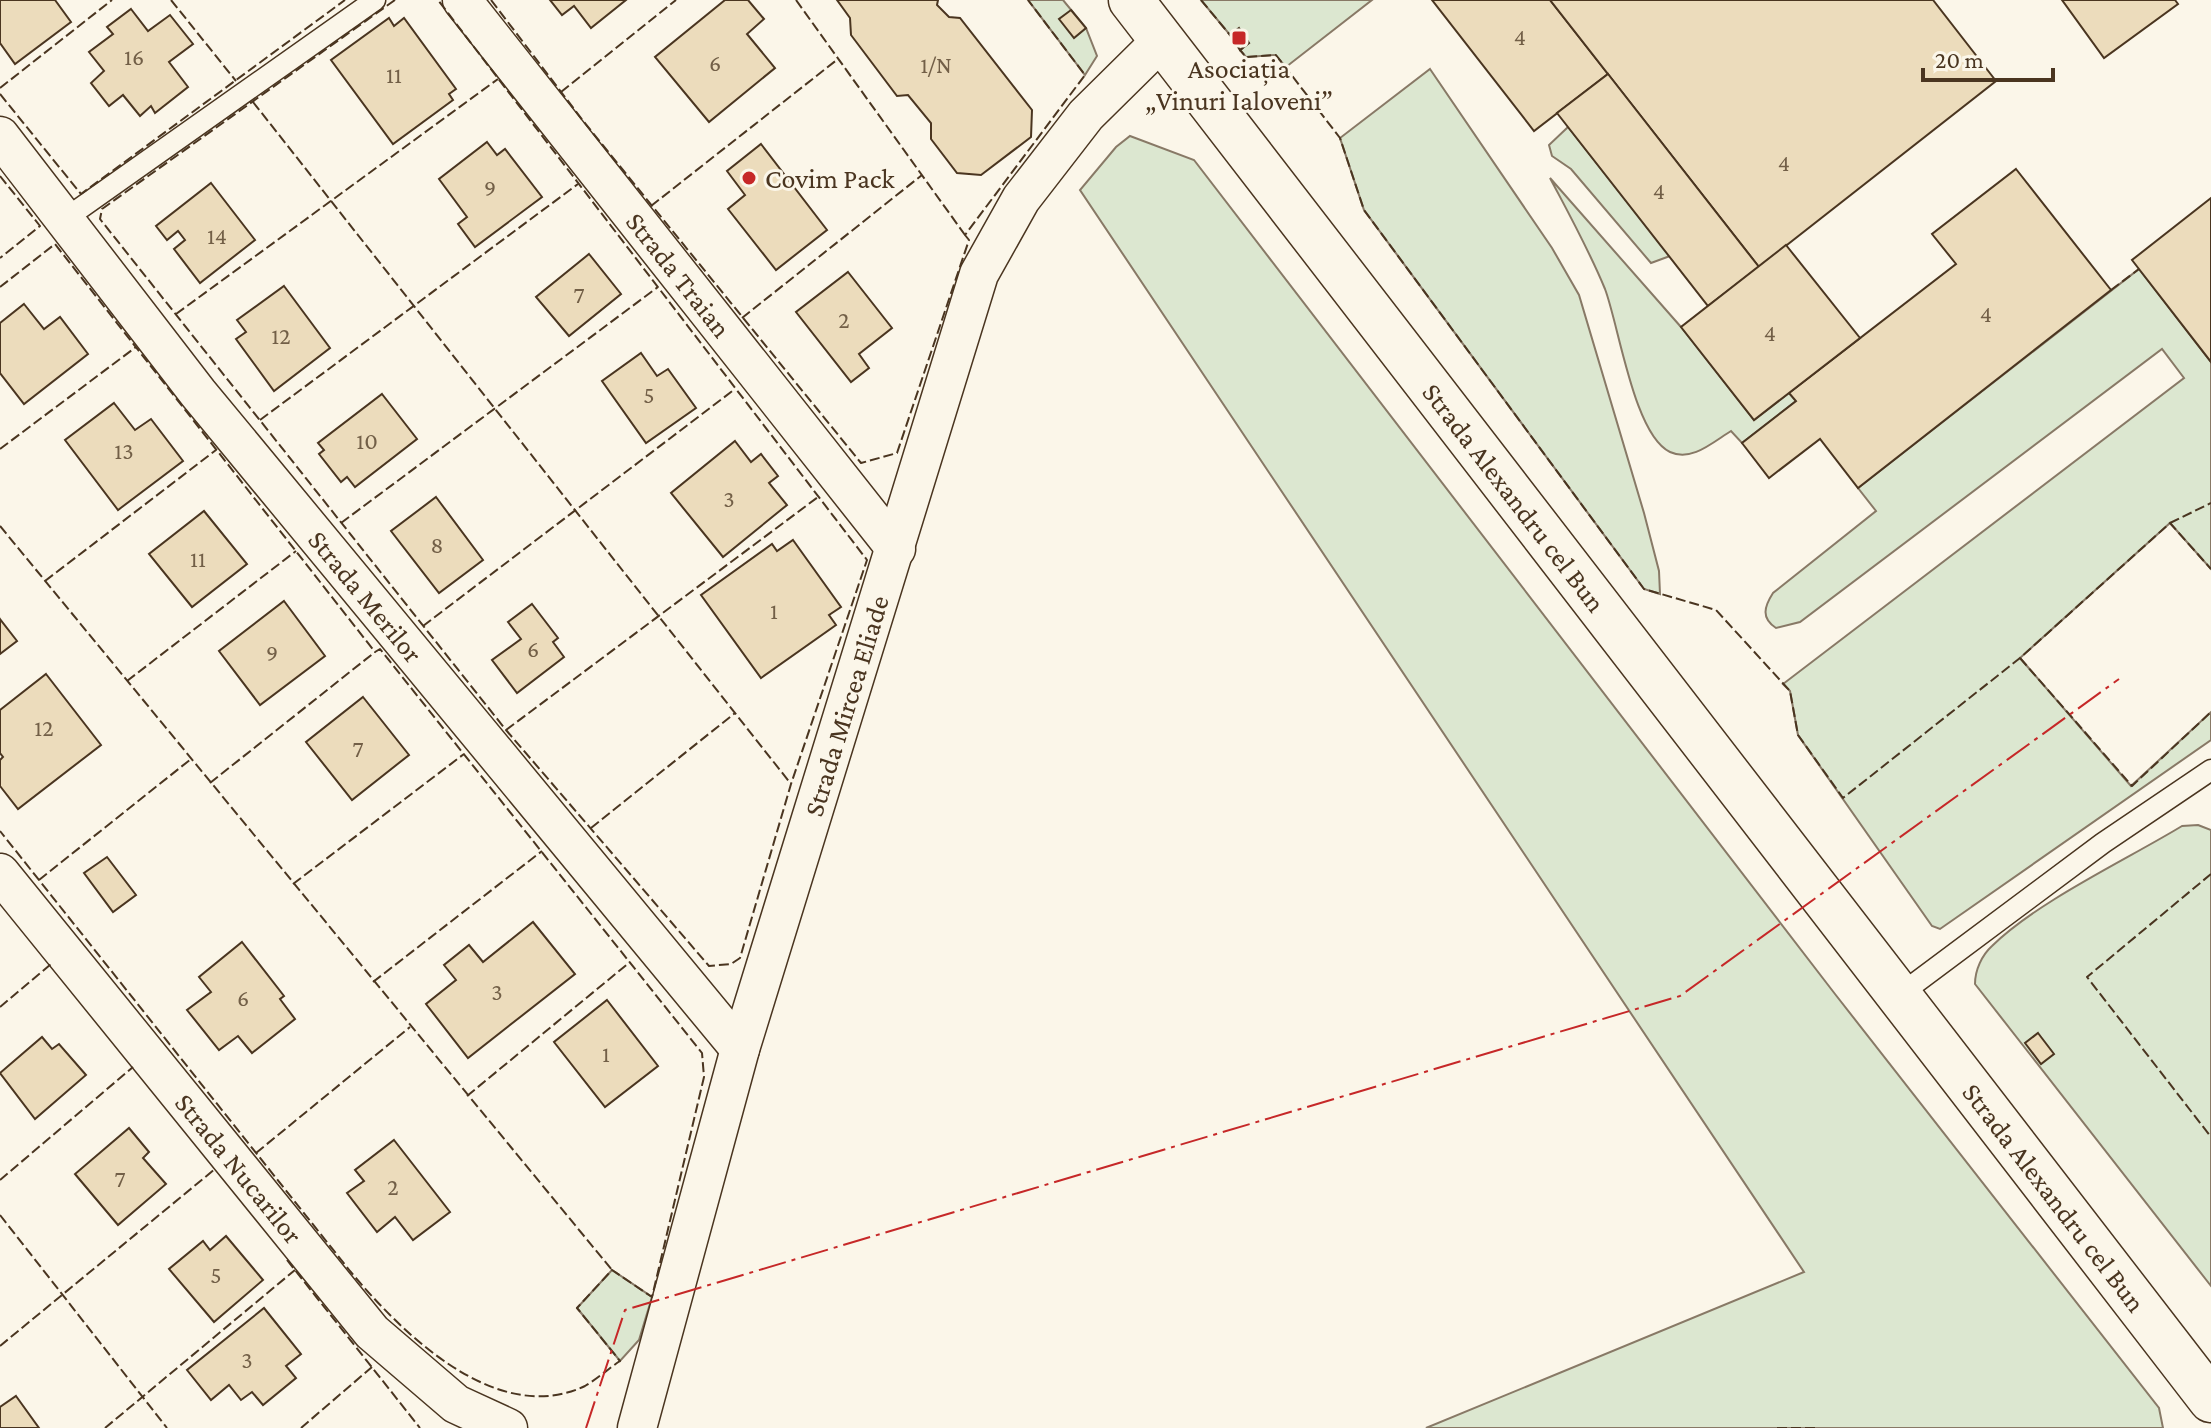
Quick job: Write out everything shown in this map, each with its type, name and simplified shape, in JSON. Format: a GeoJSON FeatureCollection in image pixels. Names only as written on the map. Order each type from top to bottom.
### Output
{"type":"FeatureCollection","features":[{"type":"Feature","properties":{"kind":"main road","name":"Strada Alexandru cel Bun"},"geometry":{"type":"LineString","coordinates":[[1131,0],[2211,1400]]}},
{"type":"Feature","properties":{"kind":"street","name":"Strada Traian"},"geometry":{"type":"LineString","coordinates":[[462,0],[896,549]]}},
{"type":"Feature","properties":{"kind":"street","name":"Strada Mircea Eliade"},"geometry":{"type":"LineString","coordinates":[[637,1428],[740,1049],[979,274],[1021,199],[1086,115],[1162,40]]}},
{"type":"Feature","properties":{"kind":"street","name":"Strada Merilor"},"geometry":{"type":"LineString","coordinates":[[0,136],[208,405],[740,1049]]}},
{"type":"Feature","properties":{"kind":"street","name":"Strada Nucarilor"},"geometry":{"type":"LineString","coordinates":[[0,873],[372,1332],[456,1404],[508,1428]]}},
{"type":"Feature","properties":{"kind":"lane"},"geometry":{"type":"LineString","coordinates":[[65,219],[375,0]]}},
{"type":"Feature","properties":{"kind":"lane"},"geometry":{"type":"LineString","coordinates":[[1898,996],[2103,843],[2211,770]]}},
{"type":"Feature","properties":{"kind":"green space"},"geometry":{"type":"Polygon","coordinates":[[[1028,0],[1063,0],[1086,28],[1097,56],[1085,75],[1028,0]]]}},
{"type":"Feature","properties":{"kind":"green space"},"geometry":{"type":"Polygon","coordinates":[[[1201,0],[1372,0],[1286,67],[1275,55],[1246,57],[1240,50],[1249,43],[1239,29],[1230,35],[1201,0]]]}},
{"type":"Feature","properties":{"kind":"green space"},"geometry":{"type":"Polygon","coordinates":[[[1430,69],[1552,248],[1579,295],[1644,513],[1659,571],[1660,594],[1644,589],[1364,210],[1340,138],[1430,69]]]}},
{"type":"Feature","properties":{"kind":"green space"},"geometry":{"type":"Polygon","coordinates":[[[1568,127],[1670,256],[1651,263],[1571,169],[1552,156],[1549,145],[1568,127]]]}},
{"type":"Feature","properties":{"kind":"green space"},"geometry":{"type":"Polygon","coordinates":[[[1130,136],[1194,160],[1835,994],[2159,1408],[2163,1428],[1426,1428],[1804,1272],[1080,190],[1116,147],[1130,136]]]}},
{"type":"Feature","properties":{"kind":"green space"},"geometry":{"type":"Polygon","coordinates":[[[1550,178],[1681,327],[1754,420],[1789,393],[1796,401],[1742,443],[1731,431],[1694,453],[1670,452],[1657,442],[1637,403],[1605,289],[1550,178]]]}},
{"type":"Feature","properties":{"kind":"green space"},"geometry":{"type":"Polygon","coordinates":[[[2139,269],[2211,362],[2211,569],[2170,523],[2020,658],[2131,786],[2211,712],[2211,740],[1940,929],[1932,926],[1798,735],[1790,691],[1783,684],[2184,378],[2162,349],[1800,622],[1776,628],[1766,616],[1766,608],[1773,593],[1876,511],[1858,488],[2139,269]]]}},
{"type":"Feature","properties":{"kind":"green space"},"geometry":{"type":"Polygon","coordinates":[[[2198,825],[2211,830],[2211,1286],[1975,984],[1978,968],[1988,950],[2033,913],[2182,826],[2198,825]]]}},
{"type":"Feature","properties":{"kind":"green space"},"geometry":{"type":"Polygon","coordinates":[[[612,1270],[652,1297],[639,1340],[620,1361],[577,1308],[612,1270]]]}},
{"type":"Feature","properties":{"kind":"building"},"geometry":{"type":"Polygon","coordinates":[[[0,0],[55,0],[71,22],[15,64],[0,43],[0,0]]]}},
{"type":"Feature","properties":{"kind":"building"},"geometry":{"type":"Polygon","coordinates":[[[550,0],[626,0],[591,28],[574,6],[562,15],[550,0]]]}},
{"type":"Feature","properties":{"kind":"building"},"geometry":{"type":"Polygon","coordinates":[[[725,0],[748,0],[764,19],[747,34],[775,68],[709,122],[655,57],[725,0]]]}},
{"type":"Feature","properties":{"kind":"building"},"geometry":{"type":"Polygon","coordinates":[[[837,0],[938,0],[937,5],[949,17],[960,18],[1032,110],[1031,137],[981,175],[957,173],[931,139],[931,123],[908,95],[897,96],[851,35],[850,18],[837,0]]]}},
{"type":"Feature","properties":{"kind":"building"},"geometry":{"type":"Polygon","coordinates":[[[1432,0],[1550,0],[1608,74],[1534,131],[1432,0]]]}},
{"type":"Feature","properties":{"kind":"building"},"geometry":{"type":"Polygon","coordinates":[[[1550,0],[1933,0],[1996,81],[1759,267],[1550,0]]]}},
{"type":"Feature","properties":{"kind":"building"},"geometry":{"type":"Polygon","coordinates":[[[2062,0],[2175,0],[2178,4],[2104,58],[2062,0]]]}},
{"type":"Feature","properties":{"kind":"building"},"geometry":{"type":"Polygon","coordinates":[[[131,9],[148,31],[170,15],[193,44],[169,62],[188,87],[155,113],[151,106],[140,116],[123,95],[109,106],[91,83],[104,71],[89,52],[113,34],[107,27],[131,9]]]}},
{"type":"Feature","properties":{"kind":"building"},"geometry":{"type":"Polygon","coordinates":[[[1071,10],[1086,28],[1074,38],[1059,19],[1071,10]]]}},
{"type":"Feature","properties":{"kind":"building"},"geometry":{"type":"Polygon","coordinates":[[[389,18],[394,26],[404,18],[456,89],[449,94],[453,100],[393,144],[331,60],[389,18]]]}},
{"type":"Feature","properties":{"kind":"building"},"geometry":{"type":"Polygon","coordinates":[[[1239,28],[1249,43],[1240,50],[1230,35],[1239,28]]]}},
{"type":"Feature","properties":{"kind":"building"},"geometry":{"type":"Polygon","coordinates":[[[1608,74],[1759,267],[1708,306],[1557,113],[1608,74]]]}},
{"type":"Feature","properties":{"kind":"building"},"geometry":{"type":"Polygon","coordinates":[[[487,142],[497,155],[505,149],[542,197],[475,247],[458,224],[467,217],[439,179],[487,142]]]}},
{"type":"Feature","properties":{"kind":"building"},"geometry":{"type":"Polygon","coordinates":[[[761,144],[827,230],[776,270],[728,209],[745,195],[727,171],[761,144]]]}},
{"type":"Feature","properties":{"kind":"building"},"geometry":{"type":"Polygon","coordinates":[[[2016,169],[2111,290],[1858,488],[1820,439],[1769,478],[1742,443],[1796,401],[1789,393],[1956,264],[1932,234],[2016,169]]]}},
{"type":"Feature","properties":{"kind":"building"},"geometry":{"type":"Polygon","coordinates":[[[211,183],[255,240],[200,283],[174,249],[185,240],[178,231],[167,240],[156,226],[211,183]]]}},
{"type":"Feature","properties":{"kind":"building"},"geometry":{"type":"Polygon","coordinates":[[[2211,198],[2211,362],[2132,260],[2211,198]]]}},
{"type":"Feature","properties":{"kind":"building"},"geometry":{"type":"Polygon","coordinates":[[[1786,245],[1860,338],[1754,420],[1681,327],[1786,245]]]}},
{"type":"Feature","properties":{"kind":"building"},"geometry":{"type":"Polygon","coordinates":[[[589,254],[621,294],[569,336],[536,297],[589,254]]]}},
{"type":"Feature","properties":{"kind":"building"},"geometry":{"type":"Polygon","coordinates":[[[848,272],[892,328],[859,354],[869,368],[851,382],[796,312],[848,272]]]}},
{"type":"Feature","properties":{"kind":"building"},"geometry":{"type":"Polygon","coordinates":[[[284,286],[330,348],[274,391],[236,339],[246,332],[237,320],[284,286]]]}},
{"type":"Feature","properties":{"kind":"building"},"geometry":{"type":"Polygon","coordinates":[[[24,304],[44,329],[60,317],[88,354],[24,404],[0,373],[0,323],[24,304]]]}},
{"type":"Feature","properties":{"kind":"building"},"geometry":{"type":"Polygon","coordinates":[[[641,353],[657,376],[668,369],[696,408],[646,443],[602,381],[641,353]]]}},
{"type":"Feature","properties":{"kind":"building"},"geometry":{"type":"Polygon","coordinates":[[[382,394],[417,439],[355,487],[347,477],[341,482],[319,454],[324,450],[318,443],[382,394]]]}},
{"type":"Feature","properties":{"kind":"building"},"geometry":{"type":"Polygon","coordinates":[[[114,403],[135,430],[151,419],[183,461],[118,510],[65,440],[114,403]]]}},
{"type":"Feature","properties":{"kind":"building"},"geometry":{"type":"Polygon","coordinates":[[[735,441],[751,462],[761,454],[778,476],[769,483],[787,505],[723,557],[671,493],[735,441]]]}},
{"type":"Feature","properties":{"kind":"building"},"geometry":{"type":"Polygon","coordinates":[[[436,497],[483,560],[439,593],[391,531],[436,497]]]}},
{"type":"Feature","properties":{"kind":"building"},"geometry":{"type":"Polygon","coordinates":[[[204,511],[247,564],[192,607],[149,554],[204,511]]]}},
{"type":"Feature","properties":{"kind":"building"},"geometry":{"type":"Polygon","coordinates":[[[793,540],[841,607],[829,615],[836,625],[761,678],[701,595],[772,544],[777,551],[793,540]]]}},
{"type":"Feature","properties":{"kind":"building"},"geometry":{"type":"Polygon","coordinates":[[[284,601],[325,656],[260,705],[219,651],[284,601]]]}},
{"type":"Feature","properties":{"kind":"building"},"geometry":{"type":"Polygon","coordinates":[[[532,604],[558,638],[553,642],[564,657],[517,693],[492,660],[521,639],[508,622],[532,604]]]}},
{"type":"Feature","properties":{"kind":"building"},"geometry":{"type":"Polygon","coordinates":[[[0,619],[17,641],[0,654],[0,619]]]}},
{"type":"Feature","properties":{"kind":"building"},"geometry":{"type":"Polygon","coordinates":[[[46,674],[101,745],[18,809],[0,786],[0,760],[3,757],[0,753],[0,710],[46,674]]]}},
{"type":"Feature","properties":{"kind":"building"},"geometry":{"type":"Polygon","coordinates":[[[363,697],[409,755],[352,800],[306,742],[363,697]]]}},
{"type":"Feature","properties":{"kind":"building"},"geometry":{"type":"Polygon","coordinates":[[[107,857],[136,895],[113,912],[84,873],[107,857]]]}},
{"type":"Feature","properties":{"kind":"building"},"geometry":{"type":"Polygon","coordinates":[[[533,922],[575,974],[468,1058],[426,1004],[456,980],[444,965],[469,945],[483,962],[533,922]]]}},
{"type":"Feature","properties":{"kind":"building"},"geometry":{"type":"Polygon","coordinates":[[[242,942],[284,996],[280,999],[295,1019],[252,1053],[238,1036],[219,1050],[187,1010],[211,992],[199,977],[242,942]]]}},
{"type":"Feature","properties":{"kind":"building"},"geometry":{"type":"Polygon","coordinates":[[[607,1000],[658,1066],[605,1107],[554,1042],[607,1000]]]}},
{"type":"Feature","properties":{"kind":"building"},"geometry":{"type":"Polygon","coordinates":[[[2038,1033],[2054,1054],[2041,1064],[2025,1043],[2038,1033]]]}},
{"type":"Feature","properties":{"kind":"building"},"geometry":{"type":"Polygon","coordinates":[[[42,1037],[52,1049],[59,1044],[86,1075],[35,1119],[0,1073],[42,1037]]]}},
{"type":"Feature","properties":{"kind":"building"},"geometry":{"type":"Polygon","coordinates":[[[129,1128],[149,1152],[143,1158],[166,1184],[118,1225],[75,1174],[129,1128]]]}},
{"type":"Feature","properties":{"kind":"building"},"geometry":{"type":"Polygon","coordinates":[[[394,1140],[450,1212],[413,1240],[395,1217],[377,1232],[347,1193],[364,1181],[355,1170],[394,1140]]]}},
{"type":"Feature","properties":{"kind":"building"},"geometry":{"type":"Polygon","coordinates":[[[226,1236],[263,1280],[214,1322],[169,1269],[203,1241],[210,1250],[226,1236]]]}},
{"type":"Feature","properties":{"kind":"building"},"geometry":{"type":"Polygon","coordinates":[[[264,1308],[301,1354],[286,1366],[296,1378],[263,1405],[252,1392],[241,1400],[229,1385],[211,1400],[187,1370],[264,1308]]]}},
{"type":"Feature","properties":{"kind":"building"},"geometry":{"type":"Polygon","coordinates":[[[16,1396],[39,1428],[0,1428],[0,1407],[16,1396]]]}},
{"type":"Feature","properties":{"kind":"fence"},"geometry":{"type":"LineString","coordinates":[[0,88],[112,0]]}},
{"type":"Feature","properties":{"kind":"fence"},"geometry":{"type":"LineString","coordinates":[[171,0],[236,81]]}},
{"type":"Feature","properties":{"kind":"fence"},"geometry":{"type":"LineString","coordinates":[[0,94],[81,194],[345,0]]}},
{"type":"Feature","properties":{"kind":"fence"},"geometry":{"type":"LineString","coordinates":[[395,0],[102,209],[100,219],[506,730],[709,966],[731,964],[740,958],[791,784],[867,560],[438,0]]}},
{"type":"Feature","properties":{"kind":"fence"},"geometry":{"type":"LineString","coordinates":[[491,0],[584,122],[861,463],[897,453],[969,240],[965,235],[1085,75],[1028,0]]}},
{"type":"Feature","properties":{"kind":"fence"},"geometry":{"type":"LineString","coordinates":[[561,92],[676,0]]}},
{"type":"Feature","properties":{"kind":"fence"},"geometry":{"type":"LineString","coordinates":[[796,0],[965,235]]}},
{"type":"Feature","properties":{"kind":"fence"},"geometry":{"type":"LineString","coordinates":[[1201,0],[1230,35],[1234,32]]}},
{"type":"Feature","properties":{"kind":"fence"},"geometry":{"type":"LineString","coordinates":[[1243,48],[1240,50],[1246,57],[1276,55],[1340,138],[1364,210],[1644,589],[1716,610],[1790,691],[1798,735],[1843,798],[2020,658],[2170,523],[2211,569]]}},
{"type":"Feature","properties":{"kind":"fence"},"geometry":{"type":"LineString","coordinates":[[651,206],[838,59]]}},
{"type":"Feature","properties":{"kind":"fence"},"geometry":{"type":"LineString","coordinates":[[176,314],[498,79]]}},
{"type":"Feature","properties":{"kind":"fence"},"geometry":{"type":"LineString","coordinates":[[253,102],[791,784]]}},
{"type":"Feature","properties":{"kind":"fence"},"geometry":{"type":"LineString","coordinates":[[742,318],[922,175]]}},
{"type":"Feature","properties":{"kind":"fence"},"geometry":{"type":"LineString","coordinates":[[0,176],[40,226],[0,258]]}},
{"type":"Feature","properties":{"kind":"fence"},"geometry":{"type":"LineString","coordinates":[[260,420],[578,184]]}},
{"type":"Feature","properties":{"kind":"fence"},"geometry":{"type":"LineString","coordinates":[[0,287],[55,244],[375,652],[380,649],[702,1053],[704,1077],[652,1297],[612,1270],[577,1308],[620,1361],[585,1386],[551,1396],[518,1394],[485,1384],[453,1367],[423,1345],[350,1271],[0,831]]}},
{"type":"Feature","properties":{"kind":"fence"},"geometry":{"type":"LineString","coordinates":[[2111,290],[2139,269]]}},
{"type":"Feature","properties":{"kind":"fence"},"geometry":{"type":"LineString","coordinates":[[341,523],[658,287]]}},
{"type":"Feature","properties":{"kind":"fence"},"geometry":{"type":"LineString","coordinates":[[0,449],[136,347]]}},
{"type":"Feature","properties":{"kind":"fence"},"geometry":{"type":"LineString","coordinates":[[423,626],[735,389]]}},
{"type":"Feature","properties":{"kind":"fence"},"geometry":{"type":"LineString","coordinates":[[45,581],[216,450]]}},
{"type":"Feature","properties":{"kind":"fence"},"geometry":{"type":"LineString","coordinates":[[506,730],[818,497]]}},
{"type":"Feature","properties":{"kind":"fence"},"geometry":{"type":"LineString","coordinates":[[2170,523],[2211,503]]}},
{"type":"Feature","properties":{"kind":"fence"},"geometry":{"type":"LineString","coordinates":[[0,526],[612,1270]]}},
{"type":"Feature","properties":{"kind":"fence"},"geometry":{"type":"LineString","coordinates":[[127,681],[296,551]]}},
{"type":"Feature","properties":{"kind":"fence"},"geometry":{"type":"LineString","coordinates":[[210,783],[375,652]]}},
{"type":"Feature","properties":{"kind":"fence"},"geometry":{"type":"LineString","coordinates":[[2020,658],[2132,786],[2211,712]]}},
{"type":"Feature","properties":{"kind":"fence"},"geometry":{"type":"LineString","coordinates":[[591,828],[735,713]]}},
{"type":"Feature","properties":{"kind":"fence"},"geometry":{"type":"LineString","coordinates":[[293,884],[464,754]]}},
{"type":"Feature","properties":{"kind":"fence"},"geometry":{"type":"LineString","coordinates":[[39,880],[191,759]]}},
{"type":"Feature","properties":{"kind":"fence"},"geometry":{"type":"LineString","coordinates":[[373,982],[542,851]]}},
{"type":"Feature","properties":{"kind":"fence"},"geometry":{"type":"LineString","coordinates":[[2211,874],[2087,977],[2211,1137]]}},
{"type":"Feature","properties":{"kind":"fence"},"geometry":{"type":"LineString","coordinates":[[467,1096],[630,962]]}},
{"type":"Feature","properties":{"kind":"fence"},"geometry":{"type":"LineString","coordinates":[[0,1007],[51,964]]}},
{"type":"Feature","properties":{"kind":"fence"},"geometry":{"type":"LineString","coordinates":[[256,1153],[410,1027]]}},
{"type":"Feature","properties":{"kind":"fence"},"geometry":{"type":"LineString","coordinates":[[0,1180],[133,1067]]}},
{"type":"Feature","properties":{"kind":"fence"},"geometry":{"type":"LineString","coordinates":[[0,1346],[215,1169]]}},
{"type":"Feature","properties":{"kind":"fence"},"geometry":{"type":"LineString","coordinates":[[0,1215],[167,1428]]}},
{"type":"Feature","properties":{"kind":"fence"},"geometry":{"type":"LineString","coordinates":[[287,1260],[420,1428]]}},
{"type":"Feature","properties":{"kind":"fence"},"geometry":{"type":"LineString","coordinates":[[105,1428],[295,1270]]}},
{"type":"Feature","properties":{"kind":"fence"},"geometry":{"type":"LineString","coordinates":[[301,1428],[372,1367]]}},
{"type":"Feature","properties":{"kind":"fence"},"geometry":{"type":"LineString","coordinates":[[1777,1428],[1816,1428]]}},
{"type":"Feature","properties":{"kind":"power"},"geometry":{"type":"LineString","coordinates":[[586,1428],[625,1310],[1680,996],[2119,679]]}},
{"type":"Feature","properties":{"kind":"place","name":"Asociația „Vinuri Ialoveni”"},"geometry":{"type":"Point","coordinates":[1239,38]}},
{"type":"Feature","properties":{"kind":"place","name":"Covim Pack"},"geometry":{"type":"Point","coordinates":[749,178]}}]}
